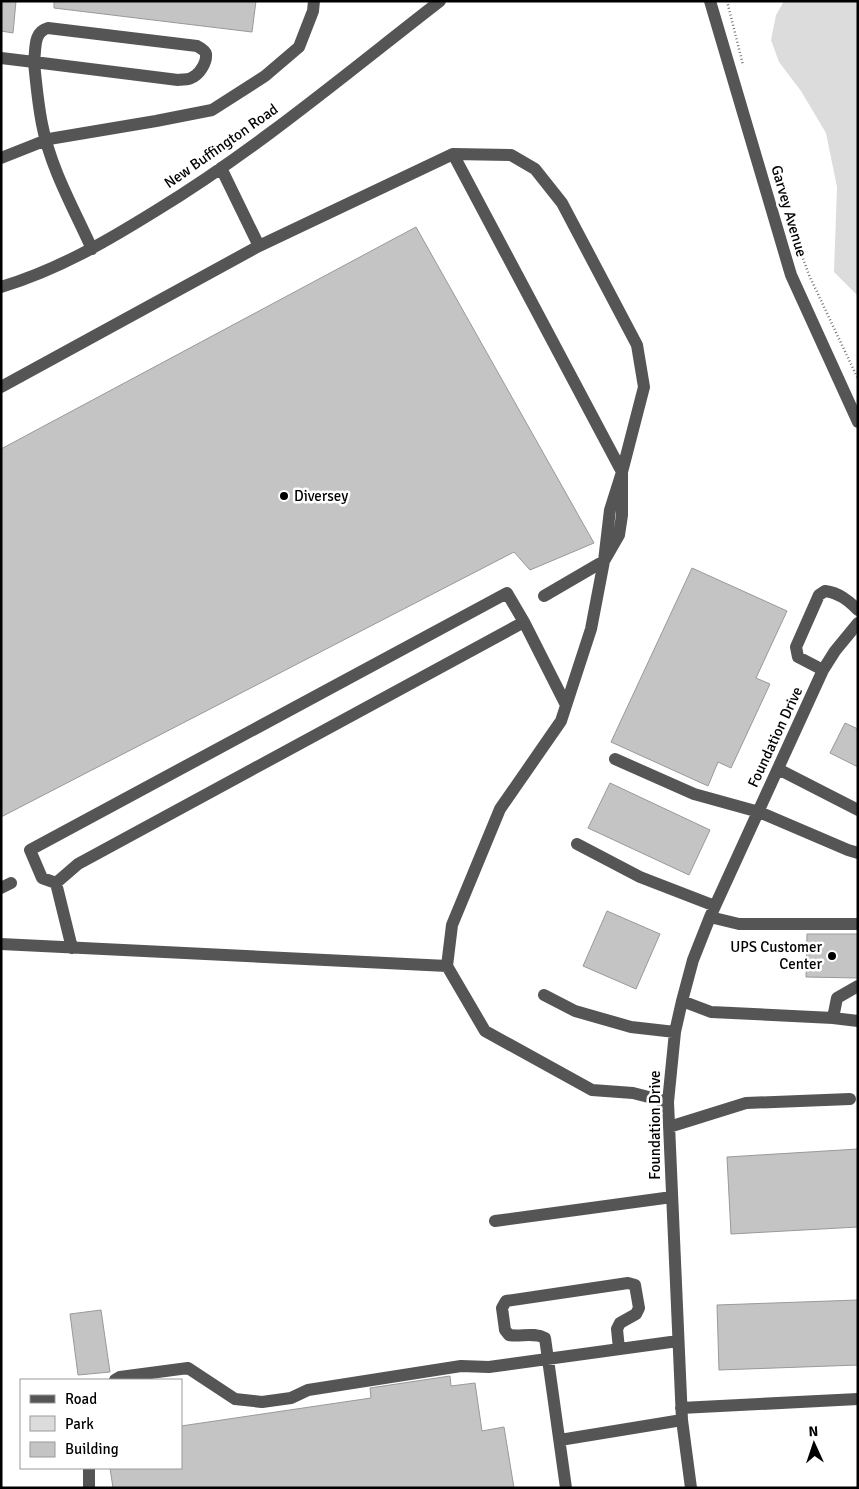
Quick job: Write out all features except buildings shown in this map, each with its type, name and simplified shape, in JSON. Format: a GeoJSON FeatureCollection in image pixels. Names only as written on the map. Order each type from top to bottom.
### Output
{"type":"FeatureCollection","features":[{"type":"Feature","properties":{"kind":"street"},"geometry":{"type":"LineString","coordinates":[[1,158],[46,140],[212,110],[265,76],[299,48],[313,11],[314,1]]}},
{"type":"Feature","properties":{"kind":"street","name":"New Buffington Road"},"geometry":{"type":"LineString","coordinates":[[1,287],[71,260],[179,197],[246,151],[440,1]]}},
{"type":"Feature","properties":{"kind":"street","name":"Garvey Avenue"},"geometry":{"type":"LineString","coordinates":[[710,1],[791,276],[858,422]]}},
{"type":"Feature","properties":{"kind":"street"},"geometry":{"type":"LineString","coordinates":[[1,58],[34,62],[178,80],[191,78],[201,70],[206,54],[197,46],[48,28],[41,30],[38,34],[34,62],[42,125],[55,167],[92,249]]}},
{"type":"Feature","properties":{"kind":"street"},"geometry":{"type":"LineString","coordinates":[[453,154],[622,472]]}},
{"type":"Feature","properties":{"kind":"street"},"geometry":{"type":"LineString","coordinates":[[1,386],[259,246],[453,154],[511,155],[535,169],[562,203],[636,345],[644,387],[610,510],[604,561],[591,629],[561,721],[500,809],[452,925],[447,966],[485,1031],[592,1090],[634,1093],[668,1102]]}},
{"type":"Feature","properties":{"kind":"street"},"geometry":{"type":"LineString","coordinates":[[221,168],[259,246]]}},
{"type":"Feature","properties":{"kind":"street"},"geometry":{"type":"LineString","coordinates":[[544,596],[604,561]]}},
{"type":"Feature","properties":{"kind":"street"},"geometry":{"type":"LineString","coordinates":[[823,670],[798,657],[796,647],[819,595],[825,591],[834,592],[847,599],[858,610]]}},
{"type":"Feature","properties":{"kind":"street"},"geometry":{"type":"LineString","coordinates":[[56,883],[42,878],[30,850],[507,592],[566,705]]}},
{"type":"Feature","properties":{"kind":"street"},"geometry":{"type":"LineString","coordinates":[[56,883],[78,864],[524,622]]}},
{"type":"Feature","properties":{"kind":"street","name":"Foundation Drive"},"geometry":{"type":"LineString","coordinates":[[691,1488],[682,1414],[668,1102],[675,1032],[693,960],[712,912],[823,670],[835,651],[858,623]]}},
{"type":"Feature","properties":{"kind":"street"},"geometry":{"type":"LineString","coordinates":[[615,759],[694,794],[758,812],[848,850],[858,852]]}},
{"type":"Feature","properties":{"kind":"street"},"geometry":{"type":"LineString","coordinates":[[778,770],[858,810]]}},
{"type":"Feature","properties":{"kind":"street"},"geometry":{"type":"LineString","coordinates":[[577,844],[640,877],[739,924],[858,924]]}},
{"type":"Feature","properties":{"kind":"street"},"geometry":{"type":"LineString","coordinates":[[56,883],[72,948]]}},
{"type":"Feature","properties":{"kind":"street"},"geometry":{"type":"LineString","coordinates":[[1,944],[447,966]]}},
{"type":"Feature","properties":{"kind":"street"},"geometry":{"type":"LineString","coordinates":[[833,1018],[837,998],[858,986]]}},
{"type":"Feature","properties":{"kind":"street"},"geometry":{"type":"LineString","coordinates":[[544,995],[576,1011],[631,1026],[675,1032]]}},
{"type":"Feature","properties":{"kind":"street"},"geometry":{"type":"LineString","coordinates":[[682,1001],[711,1012],[858,1021]]}},
{"type":"Feature","properties":{"kind":"street"},"geometry":{"type":"LineString","coordinates":[[669,1127],[746,1103],[850,1098]]}},
{"type":"Feature","properties":{"kind":"street"},"geometry":{"type":"LineString","coordinates":[[496,1221],[672,1196]]}},
{"type":"Feature","properties":{"kind":"street"},"geometry":{"type":"LineString","coordinates":[[566,1488],[545,1338],[538,1335],[509,1335],[505,1330],[502,1308],[506,1301],[628,1283],[635,1285],[639,1308],[636,1314],[620,1323],[616,1329],[619,1349]]}},
{"type":"Feature","properties":{"kind":"street"},"geometry":{"type":"LineString","coordinates":[[117,1379],[188,1368],[235,1399],[262,1402],[291,1398],[308,1390],[461,1366],[489,1368],[678,1341]]}},
{"type":"Feature","properties":{"kind":"street"},"geometry":{"type":"LineString","coordinates":[[560,1440],[682,1414],[858,1399]]}},
{"type":"Feature","properties":{"kind":"street"},"geometry":{"type":"LineString","coordinates":[[89,1469],[89,1488]]}},
{"type":"Feature","properties":{"kind":"path"},"geometry":{"type":"LineString","coordinates":[[727,1],[745,72]]}},
{"type":"Feature","properties":{"kind":"path"},"geometry":{"type":"LineString","coordinates":[[786,211],[809,275],[858,379]]}},
{"type":"Feature","properties":{"kind":"green space"},"geometry":{"type":"Polygon","coordinates":[[[784,1],[858,1],[858,296],[834,272],[837,187],[826,133],[801,91],[779,62],[771,40],[776,15],[784,1]]]}},
{"type":"Feature","properties":{"kind":"place","name":"Diversey"},"geometry":{"type":"Point","coordinates":[284,496]}},
{"type":"Feature","properties":{"kind":"place","name":"UPS Customer Center"},"geometry":{"type":"Point","coordinates":[832,956]}}]}
